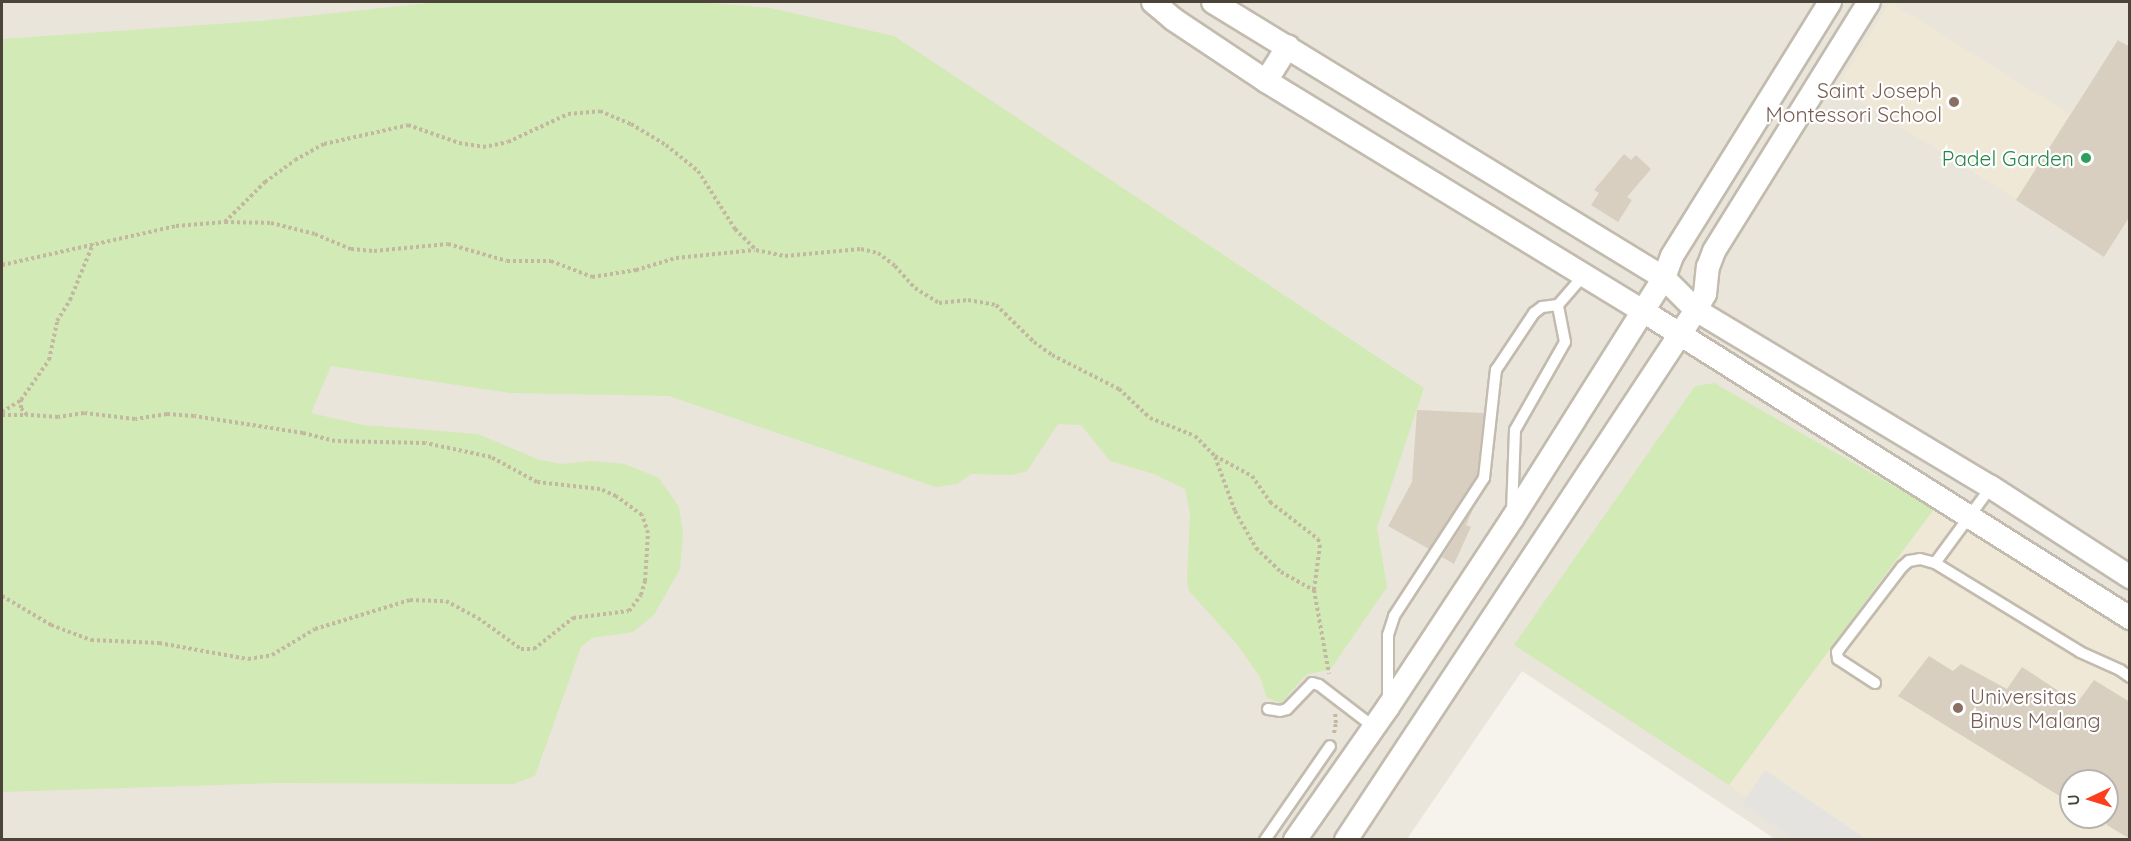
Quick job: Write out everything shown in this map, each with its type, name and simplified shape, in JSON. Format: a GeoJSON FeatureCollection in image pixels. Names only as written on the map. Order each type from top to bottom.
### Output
{"type":"FeatureCollection","features":[{"type":"Feature","properties":{"kind":"street"},"geometry":{"type":"LineString","coordinates":[[1154,2],[1173,19],[1266,81],[1643,311],[2130,618]]}},
{"type":"Feature","properties":{"kind":"street"},"geometry":{"type":"LineString","coordinates":[[1213,2],[1664,278],[1696,310],[1991,487],[2130,577]]}},
{"type":"Feature","properties":{"kind":"street"},"geometry":{"type":"LineString","coordinates":[[1295,840],[1388,707],[1512,519],[1664,278],[1672,256],[1830,2]]}},
{"type":"Feature","properties":{"kind":"street"},"geometry":{"type":"LineString","coordinates":[[1346,840],[1696,310],[1705,294],[1708,267],[1714,251],[1869,2]]}},
{"type":"Feature","properties":{"kind":"street"},"geometry":{"type":"LineString","coordinates":[[1266,81],[1288,46]]}},
{"type":"Feature","properties":{"kind":"street"},"geometry":{"type":"LineString","coordinates":[[1512,519],[1542,544]]}},
{"type":"Feature","properties":{"kind":"lane"},"geometry":{"type":"LineString","coordinates":[[1388,707],[1388,635],[1394,616],[1484,478],[1496,370],[1534,313],[1542,307],[1558,305],[1583,276]]}},
{"type":"Feature","properties":{"kind":"lane"},"geometry":{"type":"LineString","coordinates":[[1512,519],[1515,430],[1565,342],[1558,305]]}},
{"type":"Feature","properties":{"kind":"lane"},"geometry":{"type":"LineString","coordinates":[[1935,563],[1991,487]]}},
{"type":"Feature","properties":{"kind":"lane"},"geometry":{"type":"LineString","coordinates":[[1875,683],[1838,658],[1840,647],[1909,561],[1920,559],[1935,563],[2080,652],[2130,677]]}},
{"type":"Feature","properties":{"kind":"lane"},"geometry":{"type":"LineString","coordinates":[[1268,709],[1280,711],[1287,709],[1312,683],[1318,684],[1374,727]]}},
{"type":"Feature","properties":{"kind":"lane"},"geometry":{"type":"LineString","coordinates":[[1265,840],[1330,746]]}},
{"type":"Feature","properties":{"kind":"path"},"geometry":{"type":"LineString","coordinates":[[225,222],[265,182],[295,160],[324,144],[408,125],[459,143],[483,147],[508,142],[568,114],[600,111],[631,124],[666,145],[698,171],[735,229],[756,250]]}},
{"type":"Feature","properties":{"kind":"path"},"geometry":{"type":"LineString","coordinates":[[2,265],[176,226],[225,222],[271,223],[315,234],[351,249],[374,251],[448,244],[507,261],[551,261],[592,277],[628,272],[676,258],[756,250],[785,256],[861,249],[878,253],[895,266],[915,288],[939,303],[968,300],[996,305],[1034,342],[1052,355],[1119,389],[1150,418],[1194,436],[1215,456],[1252,476],[1270,502],[1318,539],[1322,552],[1314,590],[1336,723],[1330,746]]}},
{"type":"Feature","properties":{"kind":"path"},"geometry":{"type":"LineString","coordinates":[[2,413],[21,400],[49,360],[57,321],[94,244]]}},
{"type":"Feature","properties":{"kind":"path"},"geometry":{"type":"LineString","coordinates":[[21,400],[21,408],[27,416]]}},
{"type":"Feature","properties":{"kind":"path"},"geometry":{"type":"LineString","coordinates":[[2,413],[58,417],[84,413],[135,419],[167,414],[303,433],[335,441],[425,443],[491,457],[537,482],[600,489],[616,496],[642,515],[648,533],[645,581],[641,595],[629,611],[573,618],[534,650],[521,649],[478,618],[446,601],[410,600],[315,628],[272,654],[248,659],[159,643],[91,640],[51,625],[2,596]]}},
{"type":"Feature","properties":{"kind":"path"},"geometry":{"type":"LineString","coordinates":[[1215,456],[1235,511],[1256,548],[1281,572],[1297,583],[1314,590]]}},
{"type":"Feature","properties":{"kind":"shaded area"},"geometry":{"type":"Polygon","coordinates":[[[2,2],[2129,2],[2129,839],[1775,839],[1522,671],[1407,839],[2,840],[2,2]]]}},
{"type":"Feature","properties":{"kind":"shaded area","name":"Saint Joseph Montessori School"},"geometry":{"type":"Polygon","coordinates":[[[1890,2],[2070,114],[2017,199],[1837,87],[1890,2]]]}},
{"type":"Feature","properties":{"kind":"shaded area","name":"Universitas Binus Malang"},"geometry":{"type":"Polygon","coordinates":[[[1934,509],[2129,635],[2129,839],[1807,839],[1729,785],[1934,509]]]}},
{"type":"Feature","properties":{"kind":"shaded area"},"geometry":{"type":"Polygon","coordinates":[[[1765,770],[1866,839],[1794,839],[1742,804],[1765,770]]]}},
{"type":"Feature","properties":{"kind":"green space"},"geometry":{"type":"Polygon","coordinates":[[[438,2],[695,2],[770,8],[894,36],[1424,388],[1377,528],[1387,587],[1330,670],[1307,674],[1281,703],[1267,698],[1260,677],[1236,643],[1189,591],[1187,580],[1190,513],[1185,489],[1154,474],[1110,461],[1081,425],[1058,424],[1027,471],[1012,475],[971,474],[957,484],[936,487],[669,396],[510,393],[331,366],[311,413],[363,425],[478,434],[540,460],[561,464],[591,461],[625,464],[659,478],[679,507],[683,534],[680,569],[654,615],[633,632],[592,638],[581,647],[535,776],[513,784],[277,783],[2,792],[2,39],[260,21],[438,2]]]}},
{"type":"Feature","properties":{"kind":"green space"},"geometry":{"type":"Polygon","coordinates":[[[1714,383],[1934,509],[1729,785],[1514,645],[1695,386],[1714,383]]]}},
{"type":"Feature","properties":{"kind":"building","name":"Padel Garden"},"geometry":{"type":"Polygon","coordinates":[[[2118,40],[2130,47],[2130,216],[2104,257],[2016,200],[2118,40]]]}},
{"type":"Feature","properties":{"kind":"building"},"geometry":{"type":"Polygon","coordinates":[[[1624,154],[1631,160],[1636,155],[1651,169],[1627,197],[1632,200],[1618,222],[1591,205],[1599,193],[1594,190],[1624,154]]]}},
{"type":"Feature","properties":{"kind":"building"},"geometry":{"type":"Polygon","coordinates":[[[1417,410],[1484,413],[1477,475],[1429,549],[1388,526],[1412,482],[1417,410]]]}},
{"type":"Feature","properties":{"kind":"building"},"geometry":{"type":"Polygon","coordinates":[[[1473,509],[1466,525],[1471,527],[1454,564],[1442,557],[1473,509]]]}},
{"type":"Feature","properties":{"kind":"building"},"geometry":{"type":"Polygon","coordinates":[[[1929,656],[1953,671],[1961,664],[2007,689],[2022,667],[2077,703],[2094,680],[2130,702],[2130,839],[2114,829],[2119,829],[2119,769],[2059,769],[2059,796],[1898,696],[1929,656]]]}},
{"type":"Feature","properties":{"kind":"place","name":"Saint Joseph Montessori School"},"geometry":{"type":"Point","coordinates":[1954,102]}},
{"type":"Feature","properties":{"kind":"place","name":"Padel Garden"},"geometry":{"type":"Point","coordinates":[2086,158]}},
{"type":"Feature","properties":{"kind":"place","name":"Universitas Binus Malang"},"geometry":{"type":"Point","coordinates":[1958,708]}}]}
